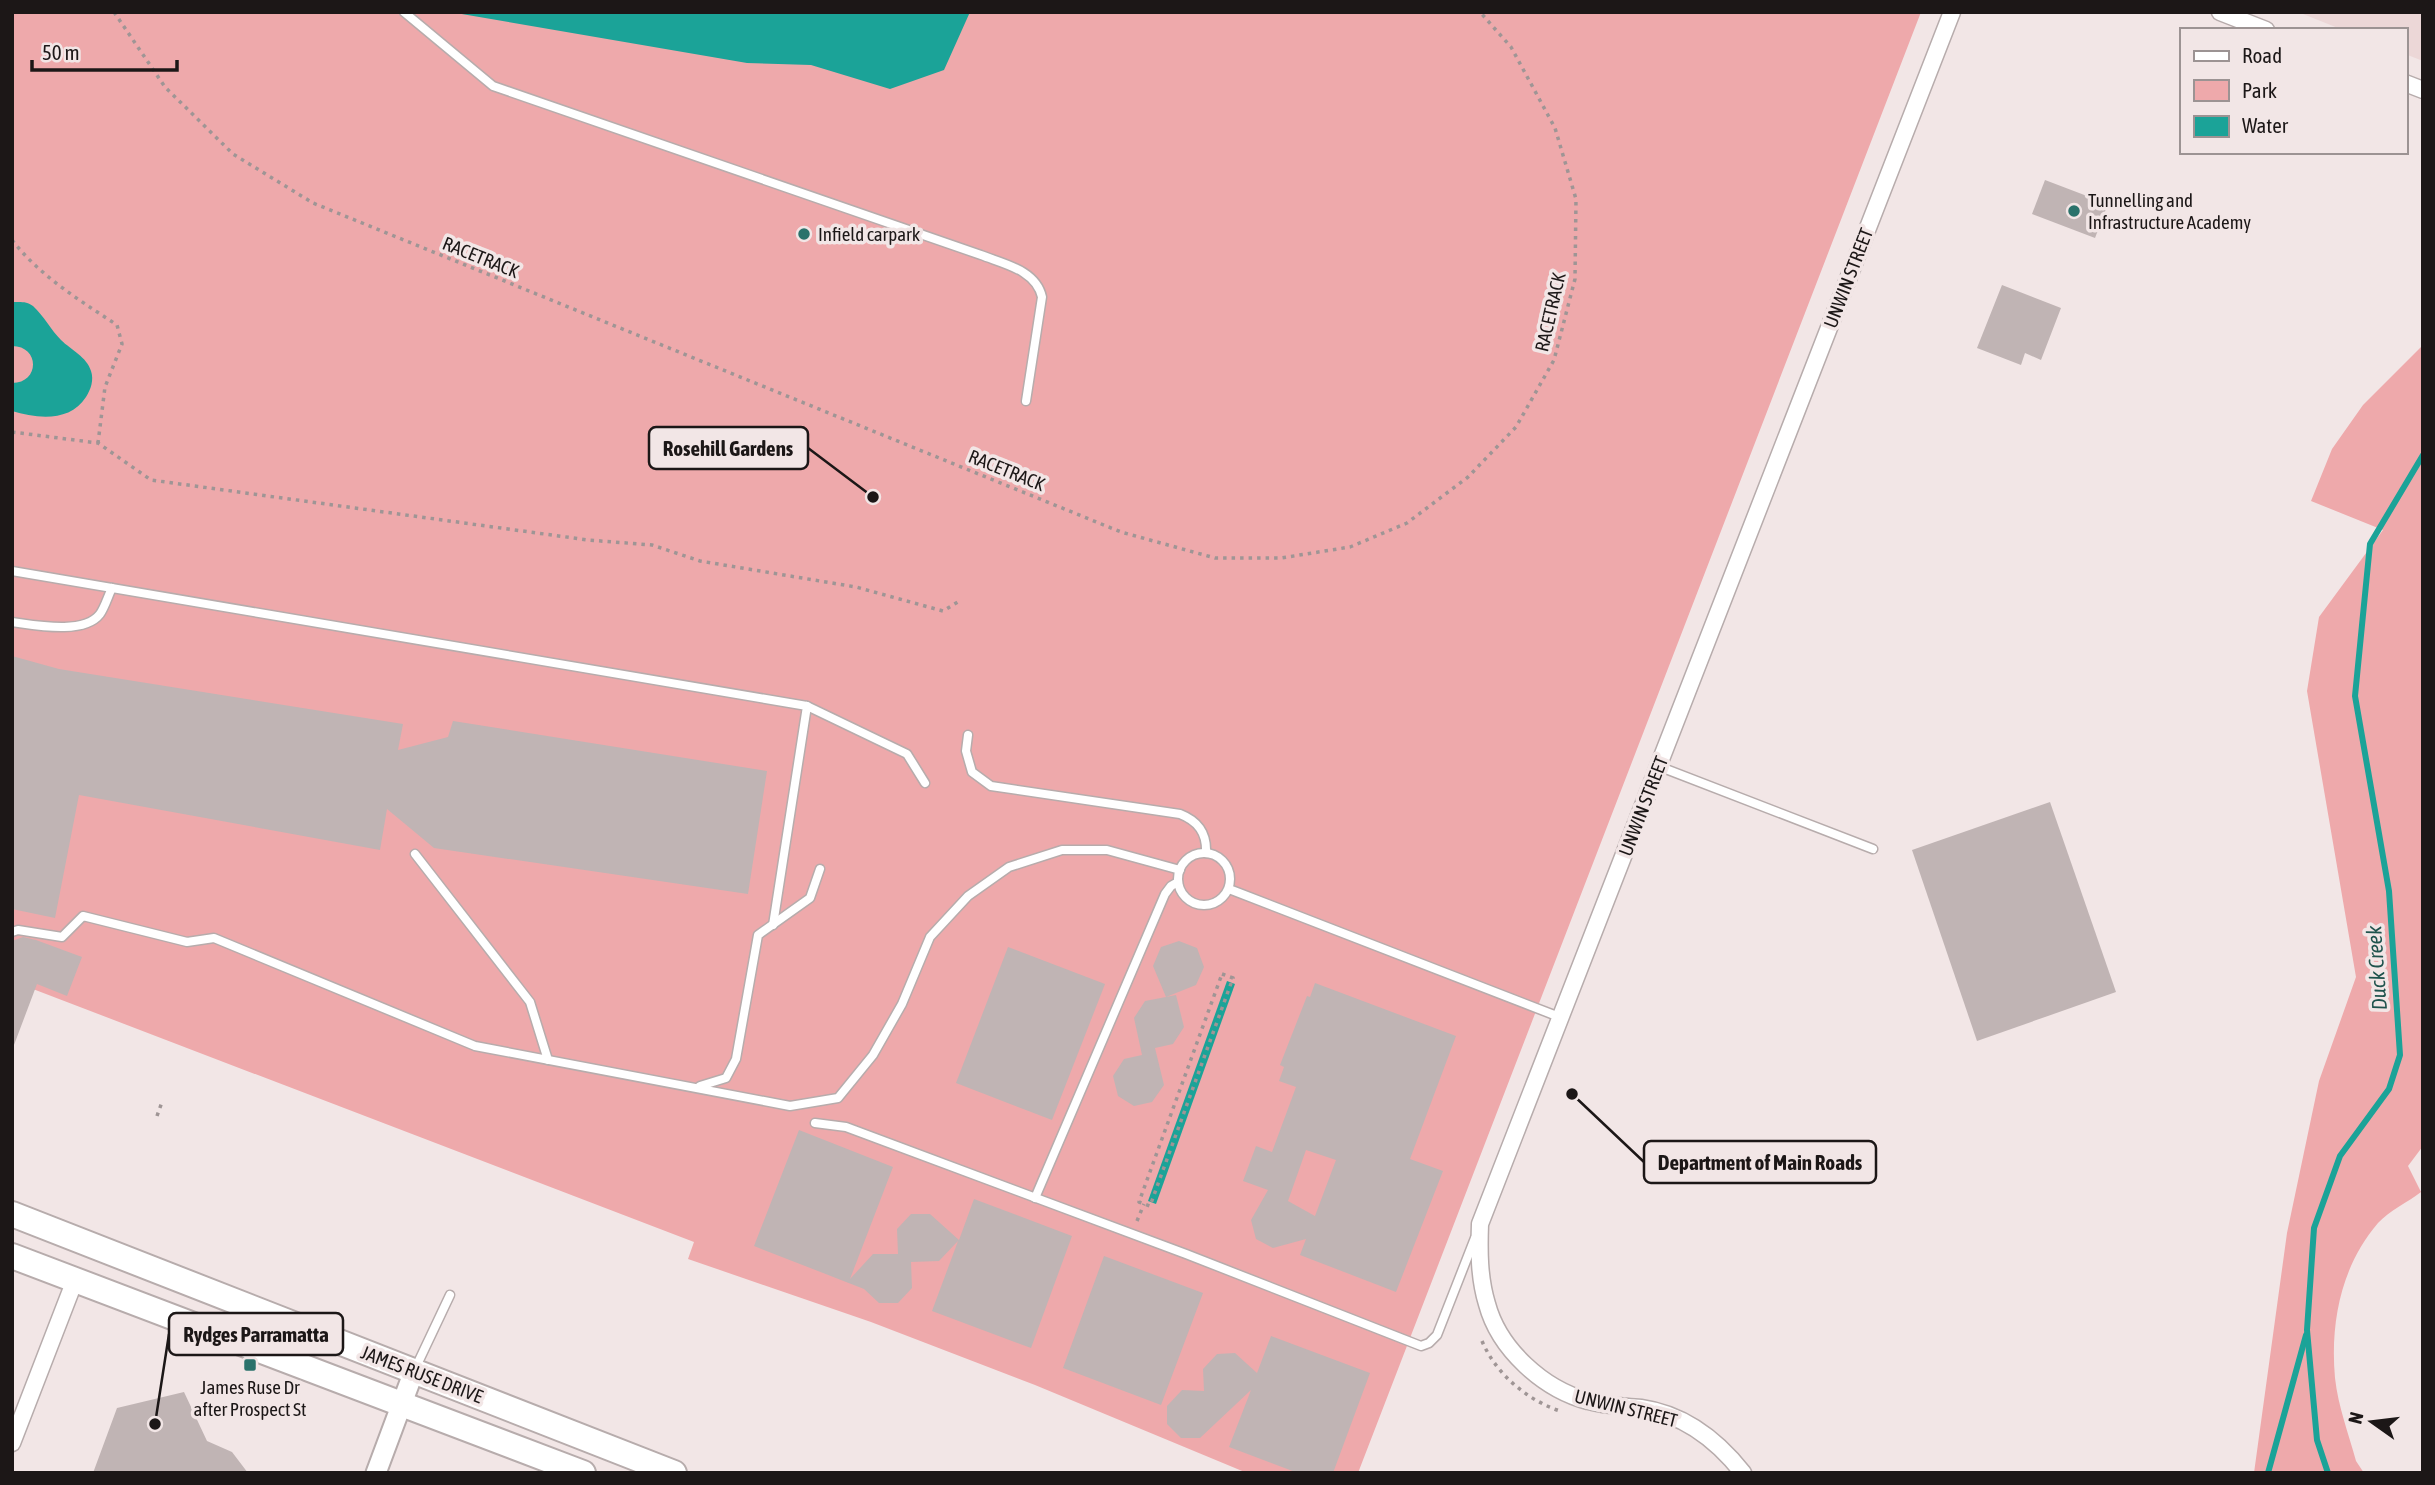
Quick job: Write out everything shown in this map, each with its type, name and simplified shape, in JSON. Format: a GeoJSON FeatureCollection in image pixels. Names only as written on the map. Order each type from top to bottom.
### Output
{"type":"FeatureCollection","features":[{"type":"Feature","properties":{"kind":"main road","name":"JAMES RUSE DRIVE"},"geometry":{"type":"LineString","coordinates":[[12,1214],[674,1473]]}},
{"type":"Feature","properties":{"kind":"main road","name":"JAMES RUSE DRIVE"},"geometry":{"type":"LineString","coordinates":[[12,1256],[583,1473]]}},
{"type":"Feature","properties":{"kind":"street","name":"UNWIN STREET"},"geometry":{"type":"LineString","coordinates":[[1743,1473],[1713,1441],[1683,1422],[1643,1409],[1585,1401],[1554,1386],[1522,1362],[1497,1328],[1488,1307],[1479,1256],[1480,1224],[1952,12]]}},
{"type":"Feature","properties":{"kind":"street"},"geometry":{"type":"LineString","coordinates":[[2220,12],[2261,28]]}},
{"type":"Feature","properties":{"kind":"street"},"geometry":{"type":"LineString","coordinates":[[12,1443],[75,1280]]}},
{"type":"Feature","properties":{"kind":"street"},"geometry":{"type":"LineString","coordinates":[[376,1473],[414,1371]]}},
{"type":"Feature","properties":{"kind":"lane"},"geometry":{"type":"LineString","coordinates":[[404,12],[493,86],[981,255],[1028,274],[1041,289],[1042,297],[1026,401]]}},
{"type":"Feature","properties":{"kind":"lane"},"geometry":{"type":"LineString","coordinates":[[12,570],[807,706],[907,754],[925,783]]}},
{"type":"Feature","properties":{"kind":"lane"},"geometry":{"type":"LineString","coordinates":[[12,622],[51,626],[86,625],[100,615],[112,588]]}},
{"type":"Feature","properties":{"kind":"lane"},"geometry":{"type":"LineString","coordinates":[[773,925],[807,706]]}},
{"type":"Feature","properties":{"kind":"lane"},"geometry":{"type":"LineString","coordinates":[[968,735],[967,751],[972,772],[991,786],[1180,814],[1197,823],[1202,830],[1206,853]]}},
{"type":"Feature","properties":{"kind":"lane"},"geometry":{"type":"LineString","coordinates":[[1658,766],[1872,849]]}},
{"type":"Feature","properties":{"kind":"lane"},"geometry":{"type":"LineString","coordinates":[[12,932],[18,930],[62,937],[83,916],[187,942],[214,938],[475,1046],[790,1106],[838,1098],[879,1045],[902,1004],[930,937],[968,896],[1009,867],[1062,850],[1107,850],[1180,870]]}},
{"type":"Feature","properties":{"kind":"lane"},"geometry":{"type":"LineString","coordinates":[[415,854],[530,1002],[548,1060]]}},
{"type":"Feature","properties":{"kind":"lane"},"geometry":{"type":"LineString","coordinates":[[1214,854],[1227,865],[1231,881],[1229,889],[1218,902],[1201,906],[1186,899],[1182,893],[1178,882],[1180,870],[1190,857],[1214,854]]}},
{"type":"Feature","properties":{"kind":"lane"},"geometry":{"type":"LineString","coordinates":[[697,1087],[726,1077],[736,1059],[758,935],[810,898],[820,869]]}},
{"type":"Feature","properties":{"kind":"lane"},"geometry":{"type":"LineString","coordinates":[[1035,1198],[1165,894],[1178,882]]}},
{"type":"Feature","properties":{"kind":"lane"},"geometry":{"type":"LineString","coordinates":[[1229,889],[1562,1018]]}},
{"type":"Feature","properties":{"kind":"lane"},"geometry":{"type":"LineString","coordinates":[[815,1123],[846,1127],[1421,1346],[1437,1335],[1480,1224]]}},
{"type":"Feature","properties":{"kind":"lane"},"geometry":{"type":"LineString","coordinates":[[414,1371],[450,1295]]}},
{"type":"Feature","properties":{"kind":"path","name":"RACETRACK"},"geometry":{"type":"LineString","coordinates":[[114,12],[165,87],[233,154],[313,203],[1121,532],[1215,558],[1281,558],[1350,547],[1407,523],[1468,477],[1516,427],[1554,359],[1575,279],[1576,199],[1555,128],[1511,47],[1480,12]]}},
{"type":"Feature","properties":{"kind":"path"},"geometry":{"type":"LineString","coordinates":[[12,240],[23,254],[64,290],[117,325],[121,344],[105,387],[98,443]]}},
{"type":"Feature","properties":{"kind":"path"},"geometry":{"type":"LineString","coordinates":[[12,432],[98,443],[151,480],[588,540],[652,545],[700,561],[856,587],[943,611],[961,600]]}},
{"type":"Feature","properties":{"kind":"path"},"geometry":{"type":"LineString","coordinates":[[1222,974],[1233,978],[1150,1206],[1144,1204],[1139,1202],[1222,974]]}},
{"type":"Feature","properties":{"kind":"path"},"geometry":{"type":"LineString","coordinates":[[157,1116],[162,1102]]}},
{"type":"Feature","properties":{"kind":"path"},"geometry":{"type":"LineString","coordinates":[[1132,1234],[1144,1204]]}},
{"type":"Feature","properties":{"kind":"shaded area"},"geometry":{"type":"Polygon","coordinates":[[[2298,12],[2423,12],[2423,61],[2407,55],[2407,28],[2338,28],[2298,12]]]}},
{"type":"Feature","properties":{"kind":"green space"},"geometry":{"type":"Polygon","coordinates":[[[12,12],[1921,12],[1358,1473],[1247,1473],[1035,1385],[871,1322],[688,1259],[694,1242],[12,981],[12,12]]]}},
{"type":"Feature","properties":{"kind":"green space"},"geometry":{"type":"Polygon","coordinates":[[[2423,345],[2423,1146],[2408,1166],[2421,1192],[2378,1223],[2355,1258],[2341,1296],[2334,1337],[2336,1389],[2356,1461],[2364,1473],[2254,1473],[2287,1233],[2319,1081],[2356,977],[2307,691],[2319,617],[2383,530],[2311,501],[2332,449],[2363,405],[2423,345]]]}},
{"type":"Feature","properties":{"kind":"water"},"geometry":{"type":"Polygon","coordinates":[[[450,12],[970,12],[944,70],[890,89],[811,65],[747,63],[450,12]]]}},
{"type":"Feature","properties":{"kind":"water"},"geometry":{"type":"Polygon","coordinates":[[[12,302],[33,306],[61,340],[89,366],[92,384],[86,397],[71,411],[43,417],[12,411],[12,383],[28,377],[33,364],[28,352],[12,346],[12,302]]]}},
{"type":"Feature","properties":{"kind":"water"},"geometry":{"type":"Polygon","coordinates":[[[1227,981],[1235,984],[1156,1204],[1148,1201],[1227,981]]]}},
{"type":"Feature","properties":{"kind":"building"},"geometry":{"type":"Polygon","coordinates":[[[2045,180],[2108,204],[2095,238],[2032,214],[2045,180]]]}},
{"type":"Feature","properties":{"kind":"building"},"geometry":{"type":"Polygon","coordinates":[[[2002,285],[2061,308],[2041,360],[2025,353],[2021,365],[1977,348],[2002,285]]]}},
{"type":"Feature","properties":{"kind":"building"},"geometry":{"type":"Polygon","coordinates":[[[12,656],[59,669],[403,724],[398,750],[448,737],[453,721],[767,771],[748,894],[434,848],[387,809],[380,850],[79,795],[55,918],[12,909],[12,656]]]}},
{"type":"Feature","properties":{"kind":"building"},"geometry":{"type":"Polygon","coordinates":[[[2050,802],[2116,992],[1977,1041],[1912,850],[2050,802]]]}},
{"type":"Feature","properties":{"kind":"building"},"geometry":{"type":"Polygon","coordinates":[[[23,937],[82,957],[67,996],[37,984],[14,1045],[12,941],[23,937]]]}},
{"type":"Feature","properties":{"kind":"building"},"geometry":{"type":"Polygon","coordinates":[[[1179,941],[1197,948],[1204,967],[1196,985],[1166,997],[1153,966],[1161,947],[1179,941]]]}},
{"type":"Feature","properties":{"kind":"building"},"geometry":{"type":"Polygon","coordinates":[[[1008,947],[1105,984],[1052,1120],[956,1083],[1008,947]]]}},
{"type":"Feature","properties":{"kind":"building"},"geometry":{"type":"Polygon","coordinates":[[[1315,983],[1456,1036],[1410,1159],[1443,1171],[1396,1292],[1300,1255],[1306,1239],[1273,1248],[1256,1239],[1251,1220],[1268,1190],[1243,1181],[1256,1146],[1272,1152],[1296,1087],[1279,1081],[1284,1067],[1280,1065],[1307,996],[1310,997],[1315,983]],[[1306,1150],[1288,1201],[1315,1216],[1336,1160],[1306,1150]]]}},
{"type":"Feature","properties":{"kind":"building"},"geometry":{"type":"Polygon","coordinates":[[[1176,995],[1184,1027],[1173,1044],[1155,1048],[1164,1085],[1152,1102],[1134,1106],[1118,1096],[1113,1076],[1124,1059],[1142,1055],[1134,1018],[1145,1001],[1176,995]]]}},
{"type":"Feature","properties":{"kind":"building"},"geometry":{"type":"Polygon","coordinates":[[[799,1130],[893,1167],[850,1279],[873,1254],[898,1254],[897,1229],[911,1214],[930,1214],[959,1240],[974,1199],[1072,1236],[1031,1348],[932,1311],[958,1241],[939,1261],[911,1262],[912,1288],[898,1303],[879,1303],[864,1289],[754,1246],[799,1130]]]}},
{"type":"Feature","properties":{"kind":"building"},"geometry":{"type":"Polygon","coordinates":[[[1104,1256],[1203,1293],[1161,1405],[1063,1368],[1104,1256]]]}},
{"type":"Feature","properties":{"kind":"building"},"geometry":{"type":"Polygon","coordinates":[[[1271,1336],[1370,1373],[1333,1473],[1298,1473],[1229,1447],[1251,1390],[1200,1438],[1181,1438],[1167,1424],[1167,1406],[1182,1390],[1204,1391],[1203,1369],[1217,1354],[1235,1353],[1257,1373],[1271,1336]]]}},
{"type":"Feature","properties":{"kind":"building"},"geometry":{"type":"Polygon","coordinates":[[[184,1392],[207,1441],[232,1452],[248,1473],[93,1473],[117,1408],[184,1392]]]}},
{"type":"Feature","properties":{"kind":"waterway","name":"Duck Creek"},"geometry":{"type":"LineString","coordinates":[[2328,1473],[2317,1440],[2307,1330],[2314,1228],[2340,1156],[2389,1089],[2400,1055],[2389,891],[2355,696],[2370,544],[2423,455]]}},
{"type":"Feature","properties":{"kind":"waterway"},"geometry":{"type":"LineString","coordinates":[[2268,1473],[2306,1335]]}},
{"type":"Feature","properties":{"kind":"place","name":"Tunnelling and Infrastructure Academy"},"geometry":{"type":"Point","coordinates":[2074,211]}},
{"type":"Feature","properties":{"kind":"place","name":"Infield carpark"},"geometry":{"type":"Point","coordinates":[804,234]}},
{"type":"Feature","properties":{"kind":"place","name":"Rosehill Gardens"},"geometry":{"type":"Point","coordinates":[873,497]}},
{"type":"Feature","properties":{"kind":"place","name":"Department of Main Roads"},"geometry":{"type":"Point","coordinates":[1572,1094]}},
{"type":"Feature","properties":{"kind":"place","name":"James Ruse Dr after Prospect St"},"geometry":{"type":"Point","coordinates":[250,1365]}},
{"type":"Feature","properties":{"kind":"place","name":"Rydges Parramatta"},"geometry":{"type":"Point","coordinates":[155,1424]}}]}
